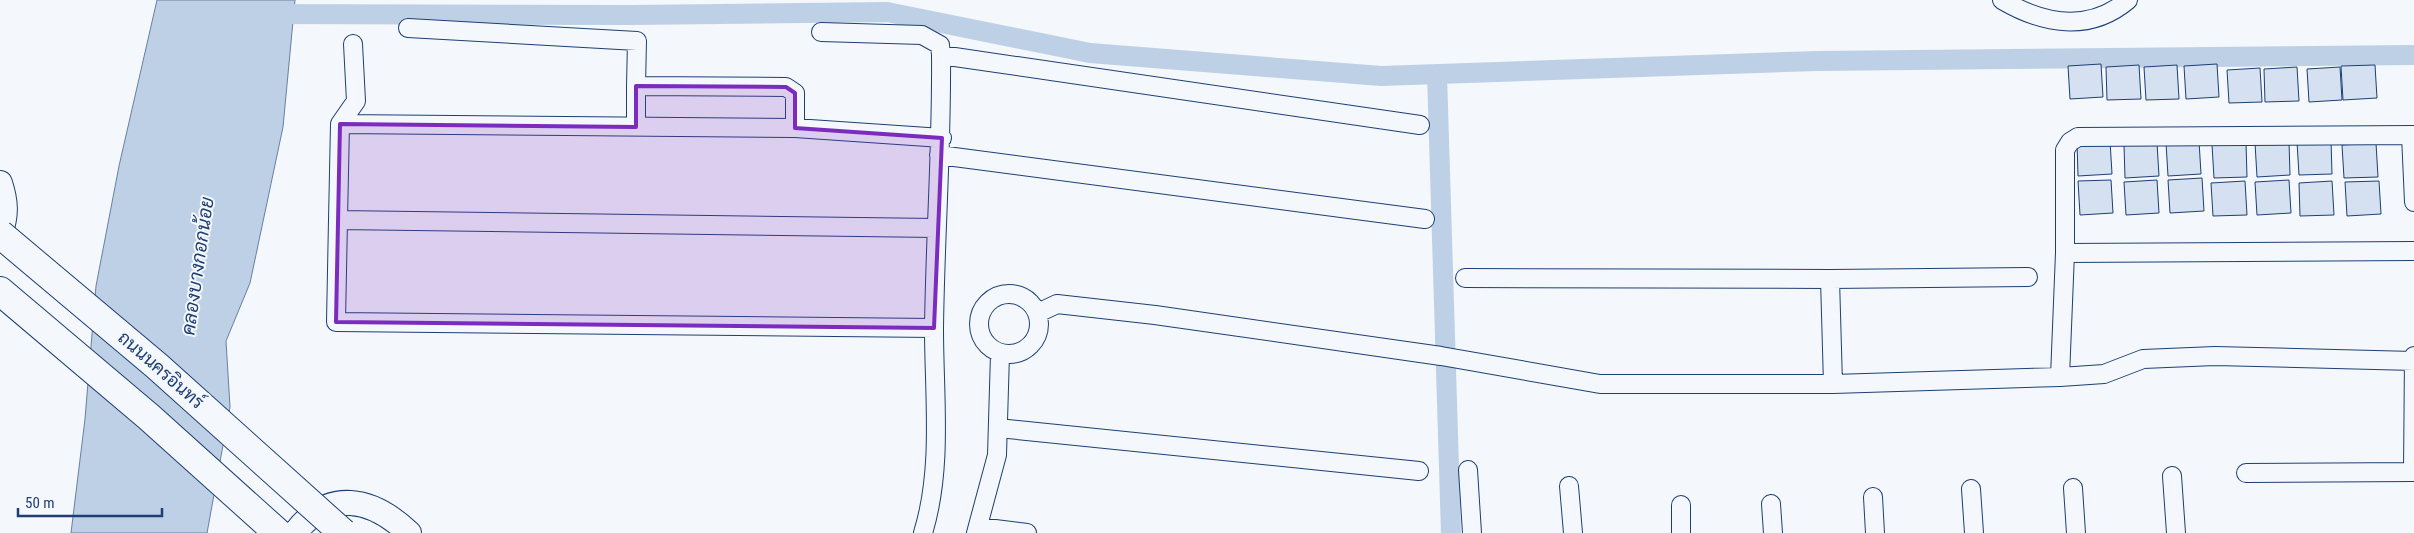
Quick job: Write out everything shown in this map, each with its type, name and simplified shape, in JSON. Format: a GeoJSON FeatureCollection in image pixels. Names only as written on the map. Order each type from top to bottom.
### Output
{"type":"FeatureCollection","features":[{"type":"Feature","properties":{"kind":"main road","name":"ถนนนครอินทร์"},"geometry":{"type":"LineString","coordinates":[[0,183],[6,199],[5,219],[0,234],[157,366],[342,533]]}},
{"type":"Feature","properties":{"kind":"main road"},"geometry":{"type":"LineString","coordinates":[[0,291],[149,417],[278,533]]}},
{"type":"Feature","properties":{"kind":"main road"},"geometry":{"type":"LineString","coordinates":[[295,533],[305,520],[318,512],[342,503],[365,504],[377,508],[395,520],[409,533]]}},
{"type":"Feature","properties":{"kind":"street"},"geometry":{"type":"LineString","coordinates":[[2002,0],[2035,15],[2055,21],[2078,23],[2116,10],[2128,0]]}},
{"type":"Feature","properties":{"kind":"street"},"geometry":{"type":"LineString","coordinates":[[408,28],[637,41],[636,127]]}},
{"type":"Feature","properties":{"kind":"street"},"geometry":{"type":"LineString","coordinates":[[821,32],[922,35],[940,45],[940,146],[934,328],[935,481],[923,533]]}},
{"type":"Feature","properties":{"kind":"street"},"geometry":{"type":"LineString","coordinates":[[353,44],[356,101],[340,124],[336,322],[934,328]]}},
{"type":"Feature","properties":{"kind":"street"},"geometry":{"type":"LineString","coordinates":[[941,55],[1420,125]]}},
{"type":"Feature","properties":{"kind":"street"},"geometry":{"type":"LineString","coordinates":[[636,86],[790,88],[795,92],[796,98],[795,128]]}},
{"type":"Feature","properties":{"kind":"street"},"geometry":{"type":"LineString","coordinates":[[340,124],[795,128],[940,146],[1424,220]]}},
{"type":"Feature","properties":{"kind":"street"},"geometry":{"type":"LineString","coordinates":[[2060,377],[2065,253],[2065,150],[2070,142],[2078,137],[2412,135],[2414,202]]}},
{"type":"Feature","properties":{"kind":"street"},"geometry":{"type":"LineString","coordinates":[[338,220],[936,228]]}},
{"type":"Feature","properties":{"kind":"street"},"geometry":{"type":"LineString","coordinates":[[2065,253],[2414,252]]}},
{"type":"Feature","properties":{"kind":"street"},"geometry":{"type":"LineString","coordinates":[[1465,278],[1830,279],[2028,277]]}},
{"type":"Feature","properties":{"kind":"street"},"geometry":{"type":"LineString","coordinates":[[1830,279],[1833,384]]}},
{"type":"Feature","properties":{"kind":"street"},"geometry":{"type":"LineString","coordinates":[[1004,294],[1018,295],[1030,302],[1038,313],[1039,328],[1034,342],[1022,352],[1000,354],[988,347],[980,336],[978,322],[982,309],[991,299],[1004,294]]}},
{"type":"Feature","properties":{"kind":"street"},"geometry":{"type":"LineString","coordinates":[[1038,313],[1057,304],[1155,314],[1483,363],[1600,384],[1833,384],[2060,377],[2104,374],[2143,359],[2215,356],[2414,361]]}},
{"type":"Feature","properties":{"kind":"street"},"geometry":{"type":"LineString","coordinates":[[1000,354],[997,455],[978,530],[1027,533]]}},
{"type":"Feature","properties":{"kind":"street"},"geometry":{"type":"LineString","coordinates":[[2246,473],[2413,472],[2414,356]]}},
{"type":"Feature","properties":{"kind":"street"},"geometry":{"type":"LineString","coordinates":[[998,428],[1419,471]]}},
{"type":"Feature","properties":{"kind":"street"},"geometry":{"type":"LineString","coordinates":[[1468,470],[1472,533]]}},
{"type":"Feature","properties":{"kind":"street"},"geometry":{"type":"LineString","coordinates":[[2172,476],[2176,533]]}},
{"type":"Feature","properties":{"kind":"street"},"geometry":{"type":"LineString","coordinates":[[1569,486],[1574,533]]}},
{"type":"Feature","properties":{"kind":"street"},"geometry":{"type":"LineString","coordinates":[[2073,488],[2076,533]]}},
{"type":"Feature","properties":{"kind":"street"},"geometry":{"type":"LineString","coordinates":[[1971,489],[1974,533]]}},
{"type":"Feature","properties":{"kind":"street"},"geometry":{"type":"LineString","coordinates":[[1873,497],[1875,533]]}},
{"type":"Feature","properties":{"kind":"street"},"geometry":{"type":"LineString","coordinates":[[1771,504],[1773,533]]}},
{"type":"Feature","properties":{"kind":"street"},"geometry":{"type":"LineString","coordinates":[[1681,505],[1682,533]]}},
{"type":"Feature","properties":{"kind":"highlighted area"},"geometry":{"type":"Polygon","coordinates":[[[636,86],[786,87],[795,93],[795,128],[942,138],[934,328],[336,322],[340,124],[636,127],[636,86]]]}},
{"type":"Feature","properties":{"kind":"water","name":"คลองบางกอกน้อย"},"geometry":{"type":"Polygon","coordinates":[[[157,0],[295,0],[283,127],[250,283],[226,341],[230,407],[207,533],[71,533],[85,419],[96,286],[119,166],[157,0]]]}},
{"type":"Feature","properties":{"kind":"building"},"geometry":{"type":"Polygon","coordinates":[[[2101,64],[2103,97],[2070,99],[2068,66],[2101,64]]]}},
{"type":"Feature","properties":{"kind":"building"},"geometry":{"type":"Polygon","coordinates":[[[2217,64],[2219,97],[2186,99],[2184,66],[2217,64]]]}},
{"type":"Feature","properties":{"kind":"building"},"geometry":{"type":"Polygon","coordinates":[[[2139,65],[2141,99],[2107,100],[2106,67],[2139,65]]]}},
{"type":"Feature","properties":{"kind":"building"},"geometry":{"type":"Polygon","coordinates":[[[2177,65],[2179,99],[2146,100],[2144,67],[2177,65]]]}},
{"type":"Feature","properties":{"kind":"building"},"geometry":{"type":"Polygon","coordinates":[[[2375,65],[2377,98],[2343,100],[2341,66],[2375,65]]]}},
{"type":"Feature","properties":{"kind":"building"},"geometry":{"type":"Polygon","coordinates":[[[2297,67],[2299,101],[2265,102],[2264,69],[2297,67]]]}},
{"type":"Feature","properties":{"kind":"building"},"geometry":{"type":"Polygon","coordinates":[[[2340,67],[2342,100],[2309,102],[2307,69],[2340,67]]]}},
{"type":"Feature","properties":{"kind":"building"},"geometry":{"type":"Polygon","coordinates":[[[2260,68],[2262,102],[2229,103],[2227,70],[2260,68]]]}},
{"type":"Feature","properties":{"kind":"building"},"geometry":{"type":"Polygon","coordinates":[[[2331,140],[2332,174],[2299,175],[2297,142],[2331,140]]]}},
{"type":"Feature","properties":{"kind":"building"},"geometry":{"type":"Polygon","coordinates":[[[2110,141],[2112,174],[2078,176],[2077,142],[2110,141]]]}},
{"type":"Feature","properties":{"kind":"building"},"geometry":{"type":"Polygon","coordinates":[[[2199,141],[2201,174],[2168,176],[2166,143],[2199,141]]]}},
{"type":"Feature","properties":{"kind":"building"},"geometry":{"type":"Polygon","coordinates":[[[2289,142],[2290,175],[2257,177],[2255,143],[2289,142]]]}},
{"type":"Feature","properties":{"kind":"building"},"geometry":{"type":"Polygon","coordinates":[[[2157,143],[2159,176],[2125,178],[2124,145],[2157,143]]]}},
{"type":"Feature","properties":{"kind":"building"},"geometry":{"type":"Polygon","coordinates":[[[2246,143],[2247,177],[2214,178],[2212,145],[2246,143]]]}},
{"type":"Feature","properties":{"kind":"building"},"geometry":{"type":"Polygon","coordinates":[[[2376,143],[2378,177],[2344,178],[2342,145],[2376,143]]]}},
{"type":"Feature","properties":{"kind":"building"},"geometry":{"type":"Polygon","coordinates":[[[2202,178],[2204,211],[2170,213],[2168,180],[2202,178]]]}},
{"type":"Feature","properties":{"kind":"building"},"geometry":{"type":"Polygon","coordinates":[[[2111,180],[2113,213],[2080,215],[2078,181],[2111,180]]]}},
{"type":"Feature","properties":{"kind":"building"},"geometry":{"type":"Polygon","coordinates":[[[2157,180],[2159,213],[2126,215],[2124,182],[2157,180]]]}},
{"type":"Feature","properties":{"kind":"building"},"geometry":{"type":"Polygon","coordinates":[[[2289,180],[2291,213],[2257,215],[2255,182],[2289,180]]]}},
{"type":"Feature","properties":{"kind":"building"},"geometry":{"type":"Polygon","coordinates":[[[2245,181],[2247,215],[2213,216],[2211,183],[2245,181]]]}},
{"type":"Feature","properties":{"kind":"building"},"geometry":{"type":"Polygon","coordinates":[[[2332,181],[2334,215],[2300,216],[2299,183],[2332,181]]]}},
{"type":"Feature","properties":{"kind":"building"},"geometry":{"type":"Polygon","coordinates":[[[2379,181],[2381,214],[2347,216],[2345,182],[2379,181]]]}},
{"type":"Feature","properties":{"kind":"waterway"},"geometry":{"type":"LineString","coordinates":[[266,14],[631,15],[887,12],[1090,53],[1381,76],[1817,61],[2414,55]]}},
{"type":"Feature","properties":{"kind":"waterway"},"geometry":{"type":"LineString","coordinates":[[1437,74],[1451,533]]}}]}
